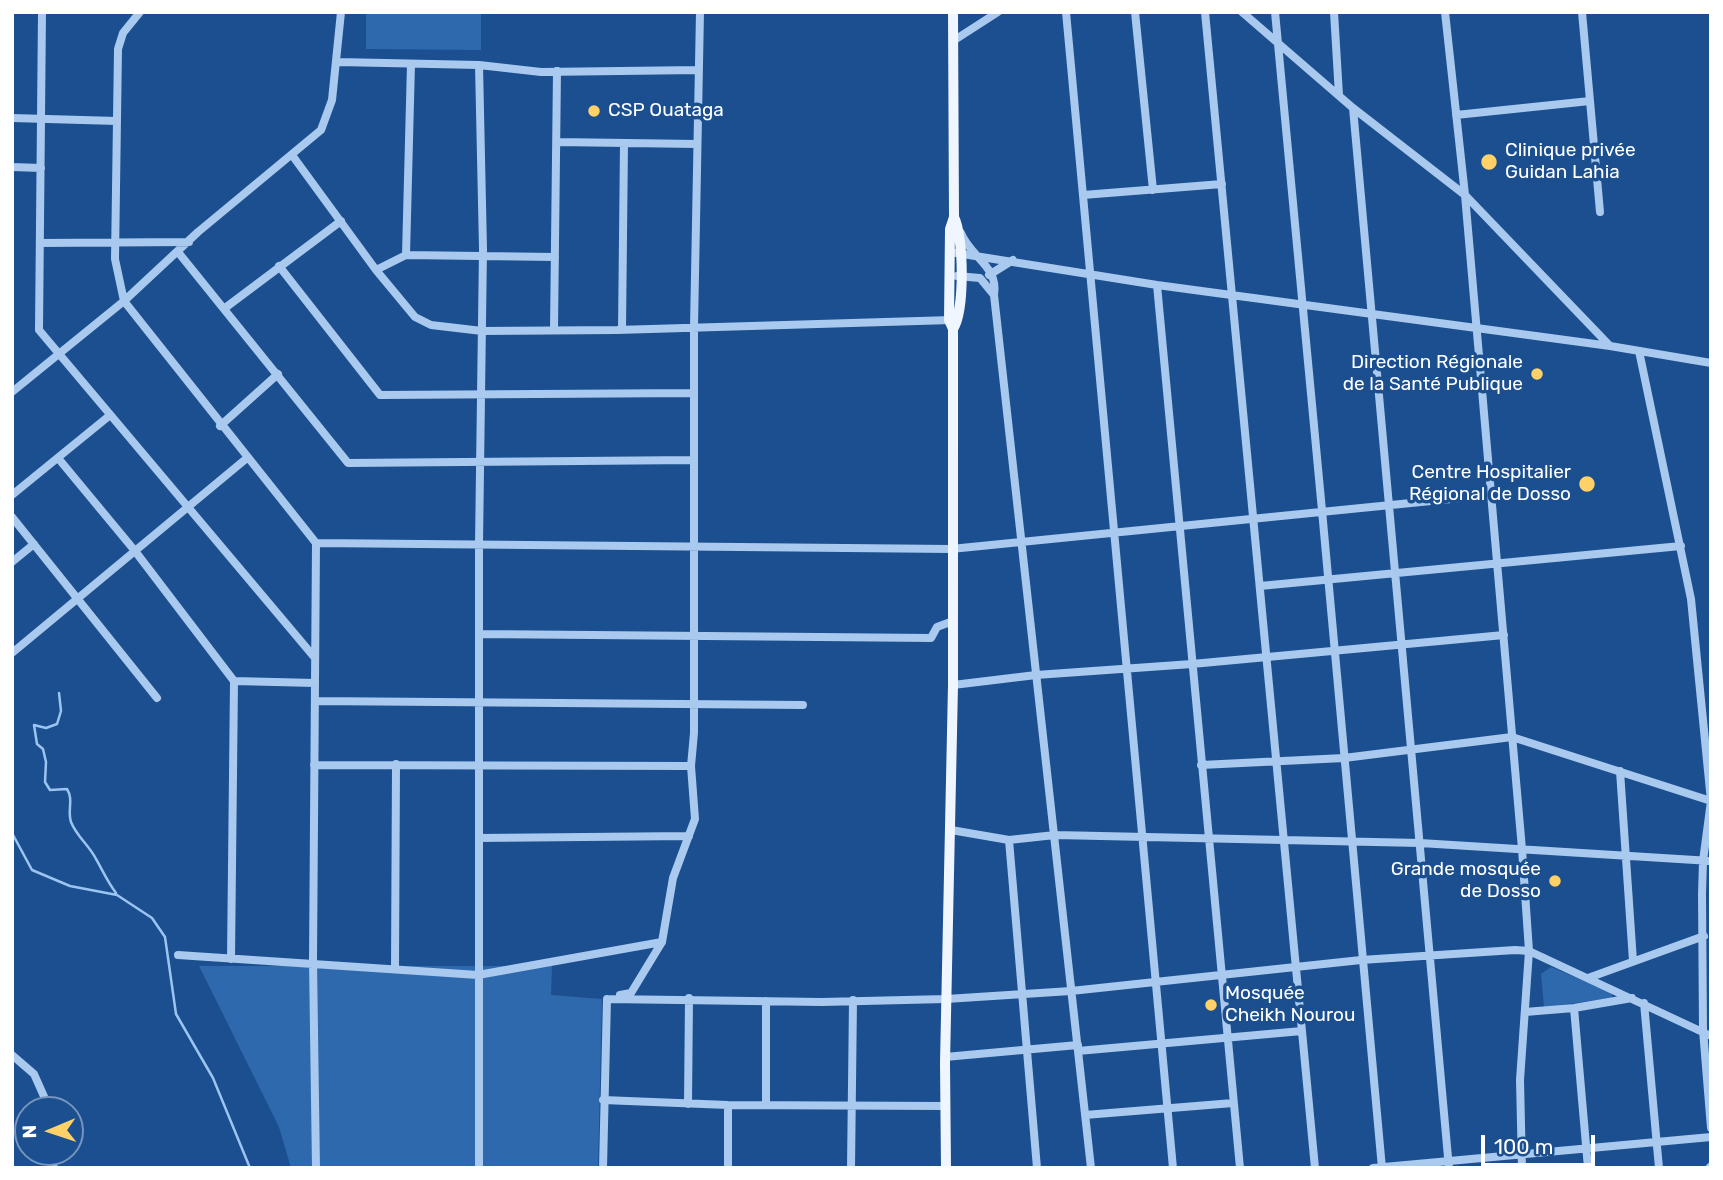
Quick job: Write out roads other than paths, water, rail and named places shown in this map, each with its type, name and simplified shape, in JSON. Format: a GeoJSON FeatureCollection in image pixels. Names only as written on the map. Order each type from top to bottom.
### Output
{"type":"FeatureCollection","features":[{"type":"Feature","properties":{"kind":"main road"},"geometry":{"type":"LineString","coordinates":[[946,1168],[945,1057],[953,685],[953,12]]}},
{"type":"Feature","properties":{"kind":"main road"},"geometry":{"type":"LineString","coordinates":[[954,217],[959,228],[955,252]]}},
{"type":"Feature","properties":{"kind":"street"},"geometry":{"type":"LineString","coordinates":[[42,12],[39,330],[315,658]]}},
{"type":"Feature","properties":{"kind":"street"},"geometry":{"type":"LineString","coordinates":[[140,12],[123,33],[118,49],[116,274],[124,301],[220,426],[316,543],[313,962],[316,1168]]}},
{"type":"Feature","properties":{"kind":"street"},"geometry":{"type":"LineString","coordinates":[[12,392],[124,301],[321,130],[332,100],[338,62],[341,12]]}},
{"type":"Feature","properties":{"kind":"street"},"geometry":{"type":"LineString","coordinates":[[607,999],[631,993],[662,942],[673,878],[695,819],[691,766],[694,705],[694,327],[700,12]]}},
{"type":"Feature","properties":{"kind":"street"},"geometry":{"type":"LineString","coordinates":[[953,41],[998,12]]}},
{"type":"Feature","properties":{"kind":"street"},"geometry":{"type":"LineString","coordinates":[[1066,12],[1173,1168]]}},
{"type":"Feature","properties":{"kind":"street"},"geometry":{"type":"LineString","coordinates":[[1135,12],[1153,190]]}},
{"type":"Feature","properties":{"kind":"street"},"geometry":{"type":"LineString","coordinates":[[1205,12],[1315,1168]]}},
{"type":"Feature","properties":{"kind":"street"},"geometry":{"type":"LineString","coordinates":[[1242,12],[1353,108],[1465,195],[1610,346]]}},
{"type":"Feature","properties":{"kind":"street"},"geometry":{"type":"LineString","coordinates":[[1275,12],[1382,1167]]}},
{"type":"Feature","properties":{"kind":"street"},"geometry":{"type":"LineString","coordinates":[[1334,12],[1339,95]]}},
{"type":"Feature","properties":{"kind":"street"},"geometry":{"type":"LineString","coordinates":[[1446,12],[1504,635],[1529,951],[1520,1080],[1522,1168]]}},
{"type":"Feature","properties":{"kind":"street"},"geometry":{"type":"LineString","coordinates":[[1582,12],[1600,212]]}},
{"type":"Feature","properties":{"kind":"street"},"geometry":{"type":"LineString","coordinates":[[338,62],[479,65],[557,71],[699,70]]}},
{"type":"Feature","properties":{"kind":"street"},"geometry":{"type":"LineString","coordinates":[[407,255],[411,64]]}},
{"type":"Feature","properties":{"kind":"street"},"geometry":{"type":"LineString","coordinates":[[479,65],[483,256],[479,544],[479,1168]]}},
{"type":"Feature","properties":{"kind":"street"},"geometry":{"type":"LineString","coordinates":[[554,330],[557,71]]}},
{"type":"Feature","properties":{"kind":"street"},"geometry":{"type":"LineString","coordinates":[[1456,115],[1590,101]]}},
{"type":"Feature","properties":{"kind":"street"},"geometry":{"type":"LineString","coordinates":[[1353,108],[1449,1165]]}},
{"type":"Feature","properties":{"kind":"street"},"geometry":{"type":"LineString","coordinates":[[12,118],[117,121]]}},
{"type":"Feature","properties":{"kind":"street"},"geometry":{"type":"LineString","coordinates":[[556,142],[697,144]]}},
{"type":"Feature","properties":{"kind":"street"},"geometry":{"type":"LineString","coordinates":[[622,330],[624,143]]}},
{"type":"Feature","properties":{"kind":"street"},"geometry":{"type":"LineString","coordinates":[[292,155],[376,270],[415,317],[431,325],[482,331],[954,323]]}},
{"type":"Feature","properties":{"kind":"street"},"geometry":{"type":"LineString","coordinates":[[12,167],[41,168]]}},
{"type":"Feature","properties":{"kind":"street"},"geometry":{"type":"LineString","coordinates":[[1083,195],[1222,184]]}},
{"type":"Feature","properties":{"kind":"street"},"geometry":{"type":"LineString","coordinates":[[225,308],[341,221]]}},
{"type":"Feature","properties":{"kind":"street"},"geometry":{"type":"LineString","coordinates":[[959,228],[967,245],[996,275],[995,295],[1021,542],[1091,1168]]}},
{"type":"Feature","properties":{"kind":"street"},"geometry":{"type":"LineString","coordinates":[[40,243],[189,242]]}},
{"type":"Feature","properties":{"kind":"street"},"geometry":{"type":"LineString","coordinates":[[178,252],[348,463],[694,460]]}},
{"type":"Feature","properties":{"kind":"street"},"geometry":{"type":"LineString","coordinates":[[955,252],[1157,285],[1610,346],[1711,363]]}},
{"type":"Feature","properties":{"kind":"street"},"geometry":{"type":"LineString","coordinates":[[376,270],[407,255],[555,257]]}},
{"type":"Feature","properties":{"kind":"street"},"geometry":{"type":"LineString","coordinates":[[955,276],[980,278],[996,275],[1013,260]]}},
{"type":"Feature","properties":{"kind":"street"},"geometry":{"type":"LineString","coordinates":[[279,266],[380,395],[694,393]]}},
{"type":"Feature","properties":{"kind":"street"},"geometry":{"type":"LineString","coordinates":[[980,278],[995,295]]}},
{"type":"Feature","properties":{"kind":"street"},"geometry":{"type":"LineString","coordinates":[[1157,285],[1219,973],[1240,1168]]}},
{"type":"Feature","properties":{"kind":"street"},"geometry":{"type":"LineString","coordinates":[[1639,351],[1691,599],[1711,800],[1704,936],[1711,1128]]}},
{"type":"Feature","properties":{"kind":"street"},"geometry":{"type":"LineString","coordinates":[[220,426],[278,374]]}},
{"type":"Feature","properties":{"kind":"street"},"geometry":{"type":"LineString","coordinates":[[12,495],[109,415]]}},
{"type":"Feature","properties":{"kind":"street"},"geometry":{"type":"LineString","coordinates":[[58,458],[135,551],[234,681],[231,959]]}},
{"type":"Feature","properties":{"kind":"street"},"geometry":{"type":"LineString","coordinates":[[12,653],[247,458]]}},
{"type":"Feature","properties":{"kind":"street"},"geometry":{"type":"LineString","coordinates":[[316,543],[951,549],[1491,495]]}},
{"type":"Feature","properties":{"kind":"street"},"geometry":{"type":"LineString","coordinates":[[12,517],[157,698]]}},
{"type":"Feature","properties":{"kind":"street"},"geometry":{"type":"LineString","coordinates":[[12,562],[34,544]]}},
{"type":"Feature","properties":{"kind":"street"},"geometry":{"type":"LineString","coordinates":[[1260,586],[1681,547]]}},
{"type":"Feature","properties":{"kind":"street"},"geometry":{"type":"LineString","coordinates":[[479,634],[931,638],[937,627],[953,621]]}},
{"type":"Feature","properties":{"kind":"street"},"geometry":{"type":"LineString","coordinates":[[953,685],[1036,675],[1192,664],[1504,635]]}},
{"type":"Feature","properties":{"kind":"street"},"geometry":{"type":"LineString","coordinates":[[234,681],[315,683]]}},
{"type":"Feature","properties":{"kind":"street"},"geometry":{"type":"LineString","coordinates":[[315,701],[803,705]]}},
{"type":"Feature","properties":{"kind":"street"},"geometry":{"type":"LineString","coordinates":[[1201,765],[1344,758],[1512,737],[1711,800]]}},
{"type":"Feature","properties":{"kind":"street"},"geometry":{"type":"LineString","coordinates":[[395,969],[396,764]]}},
{"type":"Feature","properties":{"kind":"street"},"geometry":{"type":"LineString","coordinates":[[314,765],[691,766]]}},
{"type":"Feature","properties":{"kind":"street"},"geometry":{"type":"LineString","coordinates":[[1620,771],[1633,961]]}},
{"type":"Feature","properties":{"kind":"street"},"geometry":{"type":"LineString","coordinates":[[951,830],[1009,840],[1055,835],[1420,844],[1707,861]]}},
{"type":"Feature","properties":{"kind":"street"},"geometry":{"type":"LineString","coordinates":[[479,838],[689,836]]}},
{"type":"Feature","properties":{"kind":"street"},"geometry":{"type":"LineString","coordinates":[[1009,840],[1037,1168]]}},
{"type":"Feature","properties":{"kind":"street"},"geometry":{"type":"LineString","coordinates":[[1588,978],[1704,936]]}},
{"type":"Feature","properties":{"kind":"street"},"geometry":{"type":"LineString","coordinates":[[178,955],[478,975],[662,942]]}},
{"type":"Feature","properties":{"kind":"street"},"geometry":{"type":"LineString","coordinates":[[607,999],[946,999],[1071,991],[1219,973],[1361,960],[1529,951],[1707,1034]]}},
{"type":"Feature","properties":{"kind":"street"},"geometry":{"type":"LineString","coordinates":[[688,1104],[689,998]]}},
{"type":"Feature","properties":{"kind":"street"},"geometry":{"type":"LineString","coordinates":[[1525,1012],[1574,1008],[1632,998]]}},
{"type":"Feature","properties":{"kind":"street"},"geometry":{"type":"LineString","coordinates":[[603,1168],[607,999]]}},
{"type":"Feature","properties":{"kind":"street"},"geometry":{"type":"LineString","coordinates":[[851,1168],[853,1000]]}},
{"type":"Feature","properties":{"kind":"street"},"geometry":{"type":"LineString","coordinates":[[766,1001],[766,1105]]}},
{"type":"Feature","properties":{"kind":"street"},"geometry":{"type":"LineString","coordinates":[[1644,1003],[1659,1168]]}},
{"type":"Feature","properties":{"kind":"street"},"geometry":{"type":"LineString","coordinates":[[1574,1008],[1588,1168]]}},
{"type":"Feature","properties":{"kind":"street"},"geometry":{"type":"LineString","coordinates":[[945,1057],[1302,1031]]}},
{"type":"Feature","properties":{"kind":"street"},"geometry":{"type":"LineString","coordinates":[[12,1055],[34,1074],[44,1096]]}},
{"type":"Feature","properties":{"kind":"street"},"geometry":{"type":"LineString","coordinates":[[603,1100],[728,1105],[945,1105]]}},
{"type":"Feature","properties":{"kind":"street"},"geometry":{"type":"LineString","coordinates":[[1085,1115],[1233,1102]]}},
{"type":"Feature","properties":{"kind":"street"},"geometry":{"type":"LineString","coordinates":[[728,1105],[728,1168]]}},
{"type":"Feature","properties":{"kind":"street"},"geometry":{"type":"LineString","coordinates":[[1373,1168],[1449,1165],[1521,1153],[1711,1137]]}},
{"type":"Feature","properties":{"kind":"waterway"},"geometry":{"type":"LineString","coordinates":[[59,693],[61,711],[57,724],[46,728],[34,725],[37,744],[43,749],[46,762],[45,782],[50,790],[67,789],[71,822],[116,893]]}},
{"type":"Feature","properties":{"kind":"waterway"},"geometry":{"type":"LineString","coordinates":[[12,833],[32,870],[70,886],[117,895],[152,918],[165,937],[176,1014],[213,1078],[250,1168]]}},
{"type":"Feature","properties":{"kind":"place","name":"CSP Ouataga"},"geometry":{"type":"Point","coordinates":[594,111]}},
{"type":"Feature","properties":{"kind":"place","name":"Clinique privée Guidan Lahia"},"geometry":{"type":"Point","coordinates":[1489,162]}},
{"type":"Feature","properties":{"kind":"place","name":"Direction Régionale de la Santé Publique"},"geometry":{"type":"Point","coordinates":[1537,374]}},
{"type":"Feature","properties":{"kind":"place","name":"Centre Hospitalier Régional de Dosso"},"geometry":{"type":"Point","coordinates":[1587,484]}},
{"type":"Feature","properties":{"kind":"place","name":"Grande mosquée de Dosso"},"geometry":{"type":"Point","coordinates":[1555,881]}},
{"type":"Feature","properties":{"kind":"place","name":"Mosquée Cheikh Nourou"},"geometry":{"type":"Point","coordinates":[1211,1005]}}]}
